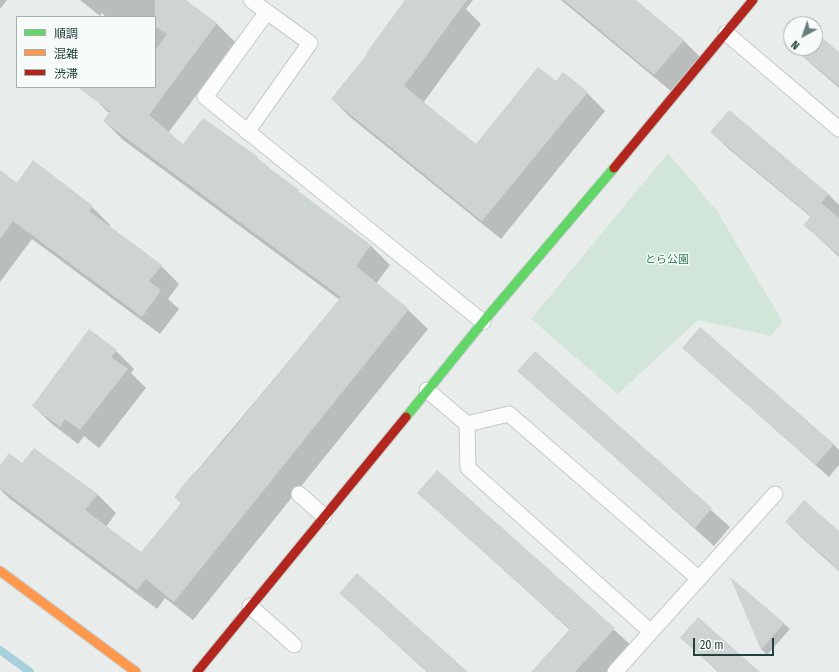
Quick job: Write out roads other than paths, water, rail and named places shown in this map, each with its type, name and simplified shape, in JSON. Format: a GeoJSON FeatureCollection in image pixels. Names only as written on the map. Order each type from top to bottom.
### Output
{"type":"FeatureCollection","features":[{"type":"Feature","properties":{"kind":"street"},"geometry":{"type":"LineString","coordinates":[[197,672],[483,322],[753,0]]}},
{"type":"Feature","properties":{"kind":"street"},"geometry":{"type":"LineString","coordinates":[[0,571],[136,672]]}},
{"type":"Feature","properties":{"kind":"lane"},"geometry":{"type":"LineString","coordinates":[[248,132],[310,43],[251,0]]}},
{"type":"Feature","properties":{"kind":"lane"},"geometry":{"type":"LineString","coordinates":[[267,12],[206,97],[483,322]]}},
{"type":"Feature","properties":{"kind":"lane"},"geometry":{"type":"LineString","coordinates":[[726,33],[839,129]]}},
{"type":"Feature","properties":{"kind":"lane"},"geometry":{"type":"LineString","coordinates":[[427,390],[467,424],[468,468],[651,632]]}},
{"type":"Feature","properties":{"kind":"lane"},"geometry":{"type":"LineString","coordinates":[[467,424],[509,414],[698,578]]}},
{"type":"Feature","properties":{"kind":"lane"},"geometry":{"type":"LineString","coordinates":[[299,494],[324,516]]}},
{"type":"Feature","properties":{"kind":"lane"},"geometry":{"type":"LineString","coordinates":[[615,672],[774,494]]}},
{"type":"Feature","properties":{"kind":"lane"},"geometry":{"type":"LineString","coordinates":[[250,606],[294,645]]}},
{"type":"Feature","properties":{"kind":"waterway"},"geometry":{"type":"LineString","coordinates":[[0,650],[30,672]]}},
{"type":"Feature","properties":{"kind":"park label","name":"とら公園"},"geometry":{"type":"Point","coordinates":[667,260]}}]}
